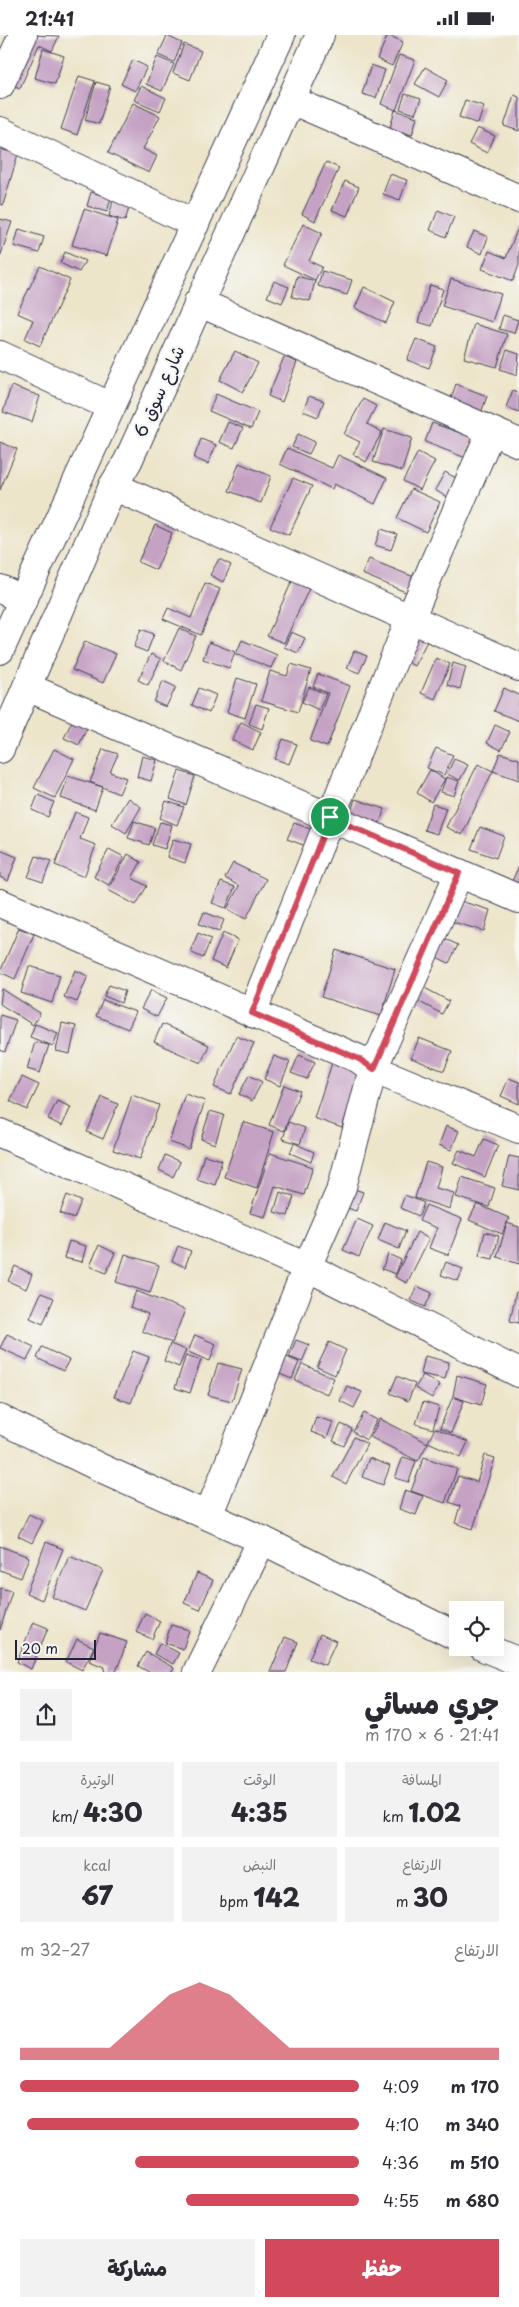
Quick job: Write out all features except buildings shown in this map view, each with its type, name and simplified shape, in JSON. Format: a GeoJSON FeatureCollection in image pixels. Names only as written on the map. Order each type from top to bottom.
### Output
{"type":"FeatureCollection","features":[{"type":"Feature","properties":{"kind":"street"},"geometry":{"type":"LineString","coordinates":[[0,85],[23,35]]}},
{"type":"Feature","properties":{"kind":"street","name":"شارع سوق 6"},"geometry":{"type":"LineString","coordinates":[[0,650],[11,594],[110,406],[196,224],[281,35]]}},
{"type":"Feature","properties":{"kind":"street","name":"شارع سوق 6"},"geometry":{"type":"LineString","coordinates":[[0,749],[113,486],[128,461],[198,302],[320,35]]}},
{"type":"Feature","properties":{"kind":"street"},"geometry":{"type":"LineString","coordinates":[[291,100],[519,199]]}},
{"type":"Feature","properties":{"kind":"street"},"geometry":{"type":"LineString","coordinates":[[0,131],[196,224]]}},
{"type":"Feature","properties":{"kind":"street"},"geometry":{"type":"LineString","coordinates":[[198,302],[519,443]]}},
{"type":"Feature","properties":{"kind":"street"},"geometry":{"type":"LineString","coordinates":[[0,355],[110,406]]}},
{"type":"Feature","properties":{"kind":"street"},"geometry":{"type":"LineString","coordinates":[[252,1013],[410,619],[491,431]]}},
{"type":"Feature","properties":{"kind":"street"},"geometry":{"type":"LineString","coordinates":[[113,486],[519,667]]}},
{"type":"Feature","properties":{"kind":"street"},"geometry":{"type":"LineString","coordinates":[[27,687],[519,899]]}},
{"type":"Feature","properties":{"kind":"street"},"geometry":{"type":"LineString","coordinates":[[208,1516],[307,1267],[342,1187],[374,1069],[459,873]]}},
{"type":"Feature","properties":{"kind":"street"},"geometry":{"type":"LineString","coordinates":[[0,903],[359,1059],[374,1069],[519,1129]]}},
{"type":"Feature","properties":{"kind":"street"},"geometry":{"type":"LineString","coordinates":[[0,1133],[307,1267],[519,1373]]}},
{"type":"Feature","properties":{"kind":"street"},"geometry":{"type":"LineString","coordinates":[[0,1419],[262,1540],[449,1633]]}},
{"type":"Feature","properties":{"kind":"street"},"geometry":{"type":"LineString","coordinates":[[197,1672],[262,1540]]}},
{"type":"Feature","properties":{"kind":"street"},"geometry":{"type":"LineString","coordinates":[[504,1656],[519,1662]]}},
{"type":"Feature","properties":{"kind":"route"},"geometry":{"type":"LineString","coordinates":[[330,817],[459,873],[374,1069],[359,1059],[252,1013],[330,817]]}}]}
